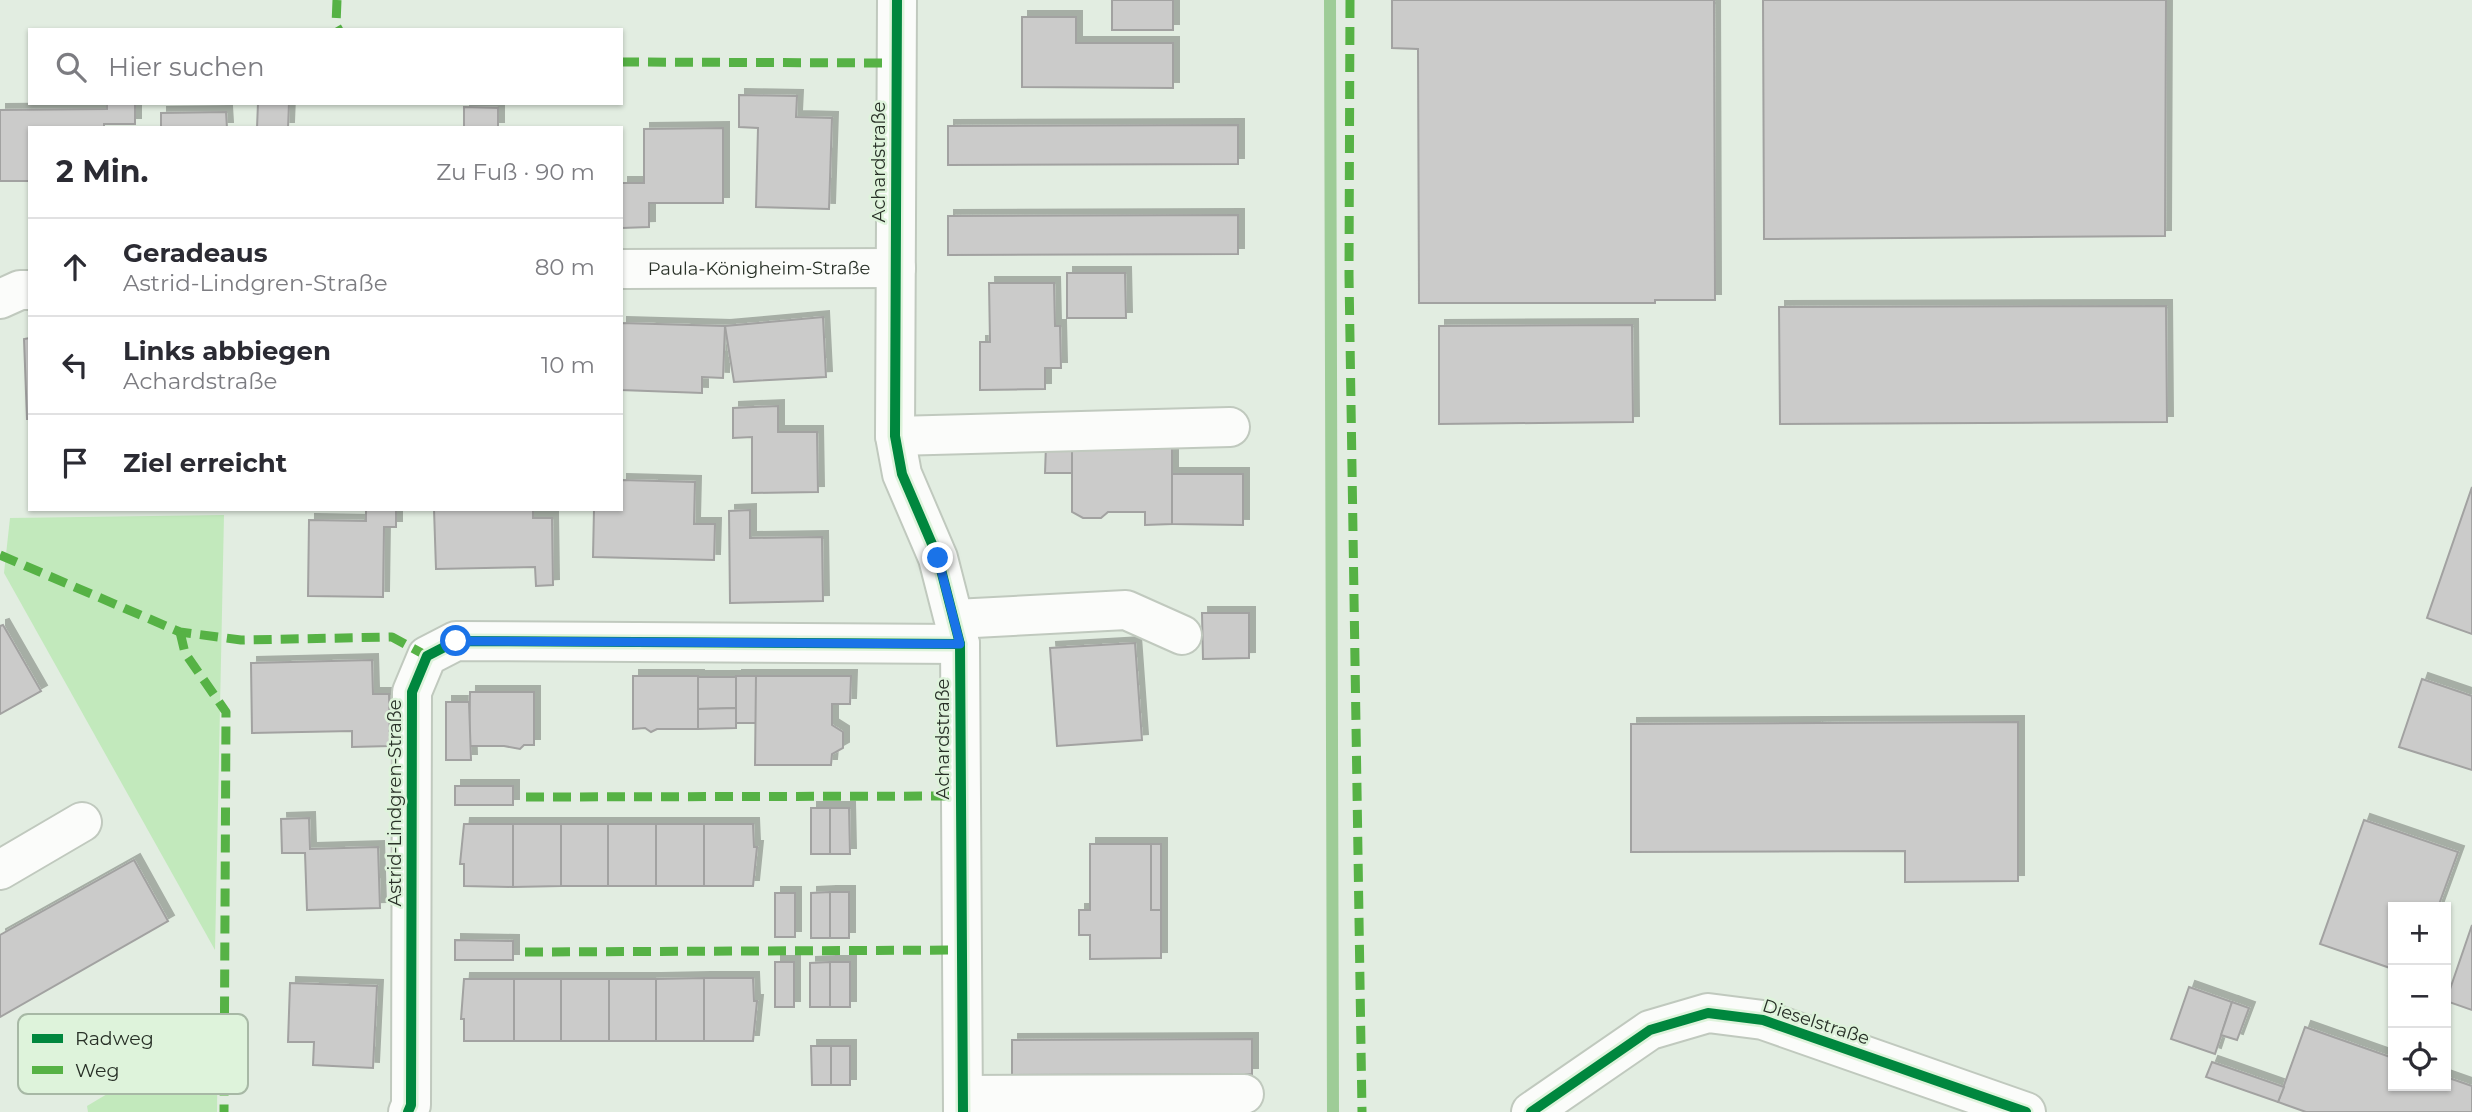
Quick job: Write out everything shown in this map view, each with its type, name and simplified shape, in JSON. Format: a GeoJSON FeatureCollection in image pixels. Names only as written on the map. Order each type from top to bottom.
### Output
{"type":"FeatureCollection","features":[{"type":"Feature","properties":{"kind":"street","name":"Achardstraße"},"geometry":{"type":"LineString","coordinates":[[897,0],[895,436],[902,474],[938,558],[958,632],[963,1103]]}},
{"type":"Feature","properties":{"kind":"street","name":"Paula-Königheim-Straße"},"geometry":{"type":"LineString","coordinates":[[623,269],[896,268]]}},
{"type":"Feature","properties":{"kind":"street"},"geometry":{"type":"LineString","coordinates":[[0,299],[20,290],[28,290]]}},
{"type":"Feature","properties":{"kind":"street"},"geometry":{"type":"LineString","coordinates":[[895,436],[1230,427]]}},
{"type":"Feature","properties":{"kind":"street","name":"Astrid-Lindgren-Straße"},"geometry":{"type":"LineString","coordinates":[[408,1112],[411,1105],[412,692],[427,656],[456,641],[958,632],[1126,610],[1182,635]]}},
{"type":"Feature","properties":{"kind":"street"},"geometry":{"type":"LineString","coordinates":[[0,870],[82,822]]}},
{"type":"Feature","properties":{"kind":"street","name":"Dieselstraße"},"geometry":{"type":"LineString","coordinates":[[1531,1112],[1650,1030],[1708,1013],[1763,1020],[2026,1112]]}},
{"type":"Feature","properties":{"kind":"street"},"geometry":{"type":"LineString","coordinates":[[963,1103],[1244,1094]]}},
{"type":"Feature","properties":{"kind":"green space"},"geometry":{"type":"Polygon","coordinates":[[[224,515],[215,950],[4,573],[10,518],[224,515]]]}},
{"type":"Feature","properties":{"kind":"green space"},"geometry":{"type":"Polygon","coordinates":[[[107,1094],[217,1094],[217,1112],[88,1112],[87,1106],[107,1094]]]}},
{"type":"Feature","properties":{"kind":"building"},"geometry":{"type":"Polygon","coordinates":[[[1112,0],[1173,0],[1173,30],[1112,30],[1112,0]]]}},
{"type":"Feature","properties":{"kind":"building"},"geometry":{"type":"Polygon","coordinates":[[[1392,0],[1714,0],[1715,300],[1655,300],[1655,303],[1419,303],[1418,49],[1392,48],[1392,0]]]}},
{"type":"Feature","properties":{"kind":"building"},"geometry":{"type":"Polygon","coordinates":[[[1763,0],[2166,0],[2165,236],[1764,239],[1763,0]]]}},
{"type":"Feature","properties":{"kind":"building"},"geometry":{"type":"Polygon","coordinates":[[[1022,17],[1076,17],[1076,43],[1173,43],[1173,88],[1022,87],[1022,17]]]}},
{"type":"Feature","properties":{"kind":"building"},"geometry":{"type":"Polygon","coordinates":[[[739,95],[797,96],[796,117],[832,118],[829,209],[756,207],[758,128],[739,127],[739,95]]]}},
{"type":"Feature","properties":{"kind":"building"},"geometry":{"type":"Polygon","coordinates":[[[107,105],[135,105],[135,124],[28,126],[28,181],[0,181],[0,110],[107,109],[107,105]]]}},
{"type":"Feature","properties":{"kind":"building"},"geometry":{"type":"Polygon","coordinates":[[[258,105],[289,105],[288,126],[257,126],[258,105]]]}},
{"type":"Feature","properties":{"kind":"building"},"geometry":{"type":"Polygon","coordinates":[[[464,107],[498,108],[498,126],[464,126],[464,107]]]}},
{"type":"Feature","properties":{"kind":"building"},"geometry":{"type":"Polygon","coordinates":[[[226,112],[227,126],[161,126],[161,113],[226,112]]]}},
{"type":"Feature","properties":{"kind":"building"},"geometry":{"type":"Polygon","coordinates":[[[1238,125],[1238,164],[948,165],[948,126],[1238,125]]]}},
{"type":"Feature","properties":{"kind":"building"},"geometry":{"type":"Polygon","coordinates":[[[723,128],[723,203],[649,203],[649,227],[623,228],[623,183],[644,183],[644,129],[723,128]]]}},
{"type":"Feature","properties":{"kind":"building"},"geometry":{"type":"Polygon","coordinates":[[[1238,215],[1238,254],[948,255],[948,216],[1238,215]]]}},
{"type":"Feature","properties":{"kind":"building"},"geometry":{"type":"Polygon","coordinates":[[[1067,273],[1125,273],[1126,318],[1067,318],[1067,273]]]}},
{"type":"Feature","properties":{"kind":"building"},"geometry":{"type":"Polygon","coordinates":[[[989,283],[1054,283],[1055,326],[1060,326],[1061,368],[1045,368],[1045,389],[980,390],[980,342],[990,342],[989,283]]]}},
{"type":"Feature","properties":{"kind":"building"},"geometry":{"type":"Polygon","coordinates":[[[2166,306],[2167,422],[1780,424],[1779,307],[2166,306]]]}},
{"type":"Feature","properties":{"kind":"building"},"geometry":{"type":"Polygon","coordinates":[[[823,317],[826,377],[734,382],[725,326],[823,317]]]}},
{"type":"Feature","properties":{"kind":"building"},"geometry":{"type":"Polygon","coordinates":[[[623,323],[725,326],[723,378],[702,377],[702,393],[623,390],[623,323]]]}},
{"type":"Feature","properties":{"kind":"building"},"geometry":{"type":"Polygon","coordinates":[[[1632,325],[1633,422],[1439,424],[1439,326],[1632,325]]]}},
{"type":"Feature","properties":{"kind":"building"},"geometry":{"type":"Polygon","coordinates":[[[28,338],[28,419],[27,419],[24,339],[28,338]]]}},
{"type":"Feature","properties":{"kind":"building"},"geometry":{"type":"Polygon","coordinates":[[[778,406],[778,432],[817,432],[818,492],[752,493],[752,437],[733,438],[733,408],[778,406]]]}},
{"type":"Feature","properties":{"kind":"building"},"geometry":{"type":"Polygon","coordinates":[[[1072,444],[1172,447],[1172,524],[1145,525],[1145,512],[1108,512],[1101,518],[1083,518],[1072,512],[1072,444]]]}},
{"type":"Feature","properties":{"kind":"building"},"geometry":{"type":"Polygon","coordinates":[[[1046,445],[1072,445],[1072,473],[1045,473],[1046,445]]]}},
{"type":"Feature","properties":{"kind":"building"},"geometry":{"type":"Polygon","coordinates":[[[1172,474],[1243,474],[1243,525],[1172,524],[1172,474]]]}},
{"type":"Feature","properties":{"kind":"building"},"geometry":{"type":"Polygon","coordinates":[[[623,480],[695,482],[694,524],[715,524],[714,560],[593,557],[594,511],[623,511],[623,480]]]}},
{"type":"Feature","properties":{"kind":"building"},"geometry":{"type":"Polygon","coordinates":[[[2472,487],[2472,634],[2427,618],[2472,487]]]}},
{"type":"Feature","properties":{"kind":"building"},"geometry":{"type":"Polygon","coordinates":[[[750,510],[750,538],[822,537],[823,601],[730,603],[729,511],[750,510]]]}},
{"type":"Feature","properties":{"kind":"building"},"geometry":{"type":"Polygon","coordinates":[[[366,511],[396,511],[396,527],[384,527],[383,597],[308,596],[309,520],[366,521],[366,511]]]}},
{"type":"Feature","properties":{"kind":"building"},"geometry":{"type":"Polygon","coordinates":[[[434,511],[533,511],[533,518],[552,518],[553,585],[536,586],[535,567],[436,569],[434,511]]]}},
{"type":"Feature","properties":{"kind":"building"},"geometry":{"type":"Polygon","coordinates":[[[1202,613],[1249,613],[1249,658],[1203,659],[1202,613]]]}},
{"type":"Feature","properties":{"kind":"building"},"geometry":{"type":"Polygon","coordinates":[[[3,625],[41,691],[0,714],[0,626],[3,625]]]}},
{"type":"Feature","properties":{"kind":"building"},"geometry":{"type":"Polygon","coordinates":[[[1135,643],[1142,740],[1057,746],[1050,648],[1135,643]]]}},
{"type":"Feature","properties":{"kind":"building"},"geometry":{"type":"Polygon","coordinates":[[[372,660],[373,694],[389,694],[390,746],[352,747],[352,731],[252,733],[251,663],[372,660]]]}},
{"type":"Feature","properties":{"kind":"building"},"geometry":{"type":"Polygon","coordinates":[[[633,676],[698,676],[698,729],[657,729],[651,732],[645,728],[633,729],[633,676]]]}},
{"type":"Feature","properties":{"kind":"building"},"geometry":{"type":"Polygon","coordinates":[[[736,676],[756,676],[756,723],[736,723],[736,676]]]}},
{"type":"Feature","properties":{"kind":"building"},"geometry":{"type":"Polygon","coordinates":[[[756,676],[851,676],[850,704],[832,704],[832,725],[843,732],[843,748],[832,754],[831,765],[755,765],[756,676]]]}},
{"type":"Feature","properties":{"kind":"building"},"geometry":{"type":"Polygon","coordinates":[[[698,677],[736,677],[736,708],[698,709],[698,677]]]}},
{"type":"Feature","properties":{"kind":"building"},"geometry":{"type":"Polygon","coordinates":[[[2422,679],[2472,696],[2472,770],[2399,747],[2422,679]]]}},
{"type":"Feature","properties":{"kind":"building"},"geometry":{"type":"Polygon","coordinates":[[[470,692],[534,692],[534,745],[524,745],[520,749],[469,746],[470,692]]]}},
{"type":"Feature","properties":{"kind":"building"},"geometry":{"type":"Polygon","coordinates":[[[446,702],[469,702],[471,760],[446,760],[446,702]]]}},
{"type":"Feature","properties":{"kind":"building"},"geometry":{"type":"Polygon","coordinates":[[[736,708],[736,728],[698,729],[698,709],[736,708]]]}},
{"type":"Feature","properties":{"kind":"building"},"geometry":{"type":"Polygon","coordinates":[[[2018,722],[2018,881],[1905,882],[1905,851],[1631,852],[1631,724],[2018,722]]]}},
{"type":"Feature","properties":{"kind":"building"},"geometry":{"type":"Polygon","coordinates":[[[455,786],[513,786],[513,805],[455,805],[455,786]]]}},
{"type":"Feature","properties":{"kind":"building"},"geometry":{"type":"Polygon","coordinates":[[[811,808],[830,808],[830,854],[811,854],[811,808]]]}},
{"type":"Feature","properties":{"kind":"building"},"geometry":{"type":"Polygon","coordinates":[[[830,808],[849,808],[850,854],[830,854],[830,808]]]}},
{"type":"Feature","properties":{"kind":"building"},"geometry":{"type":"Polygon","coordinates":[[[309,818],[310,849],[378,847],[380,908],[307,910],[305,853],[282,853],[281,819],[309,818]]]}},
{"type":"Feature","properties":{"kind":"building"},"geometry":{"type":"Polygon","coordinates":[[[2364,820],[2458,852],[2440,902],[2388,902],[2388,967],[2320,944],[2364,820]]]}},
{"type":"Feature","properties":{"kind":"building"},"geometry":{"type":"Polygon","coordinates":[[[464,824],[513,824],[513,887],[464,886],[464,864],[460,864],[464,824]]]}},
{"type":"Feature","properties":{"kind":"building"},"geometry":{"type":"Polygon","coordinates":[[[513,824],[561,824],[561,886],[513,887],[513,824]]]}},
{"type":"Feature","properties":{"kind":"building"},"geometry":{"type":"Polygon","coordinates":[[[561,824],[608,824],[608,886],[561,886],[561,824]]]}},
{"type":"Feature","properties":{"kind":"building"},"geometry":{"type":"Polygon","coordinates":[[[608,824],[656,824],[656,886],[608,886],[608,824]]]}},
{"type":"Feature","properties":{"kind":"building"},"geometry":{"type":"Polygon","coordinates":[[[656,824],[704,824],[704,886],[656,886],[656,824]]]}},
{"type":"Feature","properties":{"kind":"building"},"geometry":{"type":"Polygon","coordinates":[[[704,824],[753,824],[754,847],[757,847],[753,886],[704,886],[704,824]]]}},
{"type":"Feature","properties":{"kind":"building"},"geometry":{"type":"Polygon","coordinates":[[[1090,844],[1151,844],[1151,910],[1161,910],[1161,958],[1090,959],[1090,935],[1079,935],[1079,910],[1090,910],[1090,844]]]}},
{"type":"Feature","properties":{"kind":"building"},"geometry":{"type":"Polygon","coordinates":[[[1151,844],[1161,844],[1161,910],[1151,910],[1151,844]]]}},
{"type":"Feature","properties":{"kind":"building"},"geometry":{"type":"Polygon","coordinates":[[[134,860],[168,921],[0,1017],[0,935],[134,860]]]}},
{"type":"Feature","properties":{"kind":"building"},"geometry":{"type":"Polygon","coordinates":[[[830,892],[830,938],[811,938],[811,893],[830,892]]]}},
{"type":"Feature","properties":{"kind":"building"},"geometry":{"type":"Polygon","coordinates":[[[830,892],[849,892],[849,938],[830,938],[830,892]]]}},
{"type":"Feature","properties":{"kind":"building"},"geometry":{"type":"Polygon","coordinates":[[[775,893],[795,893],[795,937],[775,937],[775,893]]]}},
{"type":"Feature","properties":{"kind":"building"},"geometry":{"type":"Polygon","coordinates":[[[2472,925],[2472,1010],[2451,1003],[2451,986],[2472,925]]]}},
{"type":"Feature","properties":{"kind":"building"},"geometry":{"type":"Polygon","coordinates":[[[455,940],[513,941],[513,960],[455,960],[455,940]]]}},
{"type":"Feature","properties":{"kind":"building"},"geometry":{"type":"Polygon","coordinates":[[[775,962],[794,962],[794,1007],[775,1007],[775,962]]]}},
{"type":"Feature","properties":{"kind":"building"},"geometry":{"type":"Polygon","coordinates":[[[830,962],[850,962],[850,1007],[830,1007],[830,962]]]}},
{"type":"Feature","properties":{"kind":"building"},"geometry":{"type":"Polygon","coordinates":[[[830,962],[830,1007],[810,1007],[810,963],[830,962]]]}},
{"type":"Feature","properties":{"kind":"building"},"geometry":{"type":"Polygon","coordinates":[[[704,978],[753,978],[754,1001],[757,1001],[753,1041],[704,1041],[704,978]]]}},
{"type":"Feature","properties":{"kind":"building"},"geometry":{"type":"Polygon","coordinates":[[[704,978],[704,1041],[656,1041],[656,979],[704,978]]]}},
{"type":"Feature","properties":{"kind":"building"},"geometry":{"type":"Polygon","coordinates":[[[464,979],[514,979],[514,1041],[464,1041],[464,1019],[461,1019],[464,979]]]}},
{"type":"Feature","properties":{"kind":"building"},"geometry":{"type":"Polygon","coordinates":[[[514,979],[561,979],[561,1041],[514,1041],[514,979]]]}},
{"type":"Feature","properties":{"kind":"building"},"geometry":{"type":"Polygon","coordinates":[[[561,979],[609,979],[609,1041],[561,1041],[561,979]]]}},
{"type":"Feature","properties":{"kind":"building"},"geometry":{"type":"Polygon","coordinates":[[[609,979],[656,979],[656,1041],[609,1041],[609,979]]]}},
{"type":"Feature","properties":{"kind":"building"},"geometry":{"type":"Polygon","coordinates":[[[290,983],[377,986],[373,1068],[313,1065],[314,1042],[288,1042],[290,983]]]}},
{"type":"Feature","properties":{"kind":"building"},"geometry":{"type":"Polygon","coordinates":[[[2189,987],[2232,1002],[2215,1054],[2171,1039],[2189,987]]]}},
{"type":"Feature","properties":{"kind":"building"},"geometry":{"type":"Polygon","coordinates":[[[2232,1002],[2249,1008],[2237,1040],[2221,1035],[2232,1002]]]}},
{"type":"Feature","properties":{"kind":"building"},"geometry":{"type":"Polygon","coordinates":[[[2305,1027],[2388,1056],[2388,1091],[2451,1091],[2451,1079],[2472,1086],[2472,1112],[2306,1112],[2278,1102],[2305,1027]]]}},
{"type":"Feature","properties":{"kind":"building"},"geometry":{"type":"Polygon","coordinates":[[[1252,1039],[1252,1074],[1012,1075],[1012,1040],[1252,1039]]]}},
{"type":"Feature","properties":{"kind":"building"},"geometry":{"type":"Polygon","coordinates":[[[811,1046],[831,1046],[831,1085],[812,1085],[811,1046]]]}},
{"type":"Feature","properties":{"kind":"building"},"geometry":{"type":"Polygon","coordinates":[[[831,1046],[850,1046],[850,1085],[831,1085],[831,1046]]]}},
{"type":"Feature","properties":{"kind":"building"},"geometry":{"type":"Polygon","coordinates":[[[2212,1062],[2284,1087],[2278,1102],[2206,1077],[2212,1062]]]}},
{"type":"Feature","properties":{"kind":"waterway"},"geometry":{"type":"LineString","coordinates":[[1330,0],[1333,1112]]}},
{"type":"Feature","properties":{"kind":"marked path"},"geometry":{"type":"LineString","coordinates":[[337,0],[338,28]]}},
{"type":"Feature","properties":{"kind":"marked path"},"geometry":{"type":"LineString","coordinates":[[1350,0],[1349,275],[1362,1112]]}},
{"type":"Feature","properties":{"kind":"marked path"},"geometry":{"type":"LineString","coordinates":[[623,62],[897,63]]}},
{"type":"Feature","properties":{"kind":"marked path"},"geometry":{"type":"LineString","coordinates":[[0,555],[180,632],[241,640],[392,637],[427,656]]}},
{"type":"Feature","properties":{"kind":"marked path"},"geometry":{"type":"LineString","coordinates":[[180,632],[185,653],[226,712],[224,1014]]}},
{"type":"Feature","properties":{"kind":"marked path"},"geometry":{"type":"LineString","coordinates":[[526,797],[961,796]]}},
{"type":"Feature","properties":{"kind":"marked path"},"geometry":{"type":"LineString","coordinates":[[525,952],[962,950]]}},
{"type":"Feature","properties":{"kind":"marked path"},"geometry":{"type":"LineString","coordinates":[[224,1094],[224,1112]]}},
{"type":"Feature","properties":{"kind":"cycle path"},"geometry":{"type":"LineString","coordinates":[[897,0],[895,436],[902,474],[938,558],[960,644],[963,1112]]}},
{"type":"Feature","properties":{"kind":"cycle path"},"geometry":{"type":"LineString","coordinates":[[408,1112],[411,1105],[412,692],[427,656],[456,641],[960,644]]}},
{"type":"Feature","properties":{"kind":"cycle path"},"geometry":{"type":"LineString","coordinates":[[1531,1112],[1650,1030],[1708,1013],[1763,1020],[2026,1112]]}},
{"type":"Feature","properties":{"kind":"route"},"geometry":{"type":"LineString","coordinates":[[456,641],[960,644],[951,599],[938,558]]}}]}
